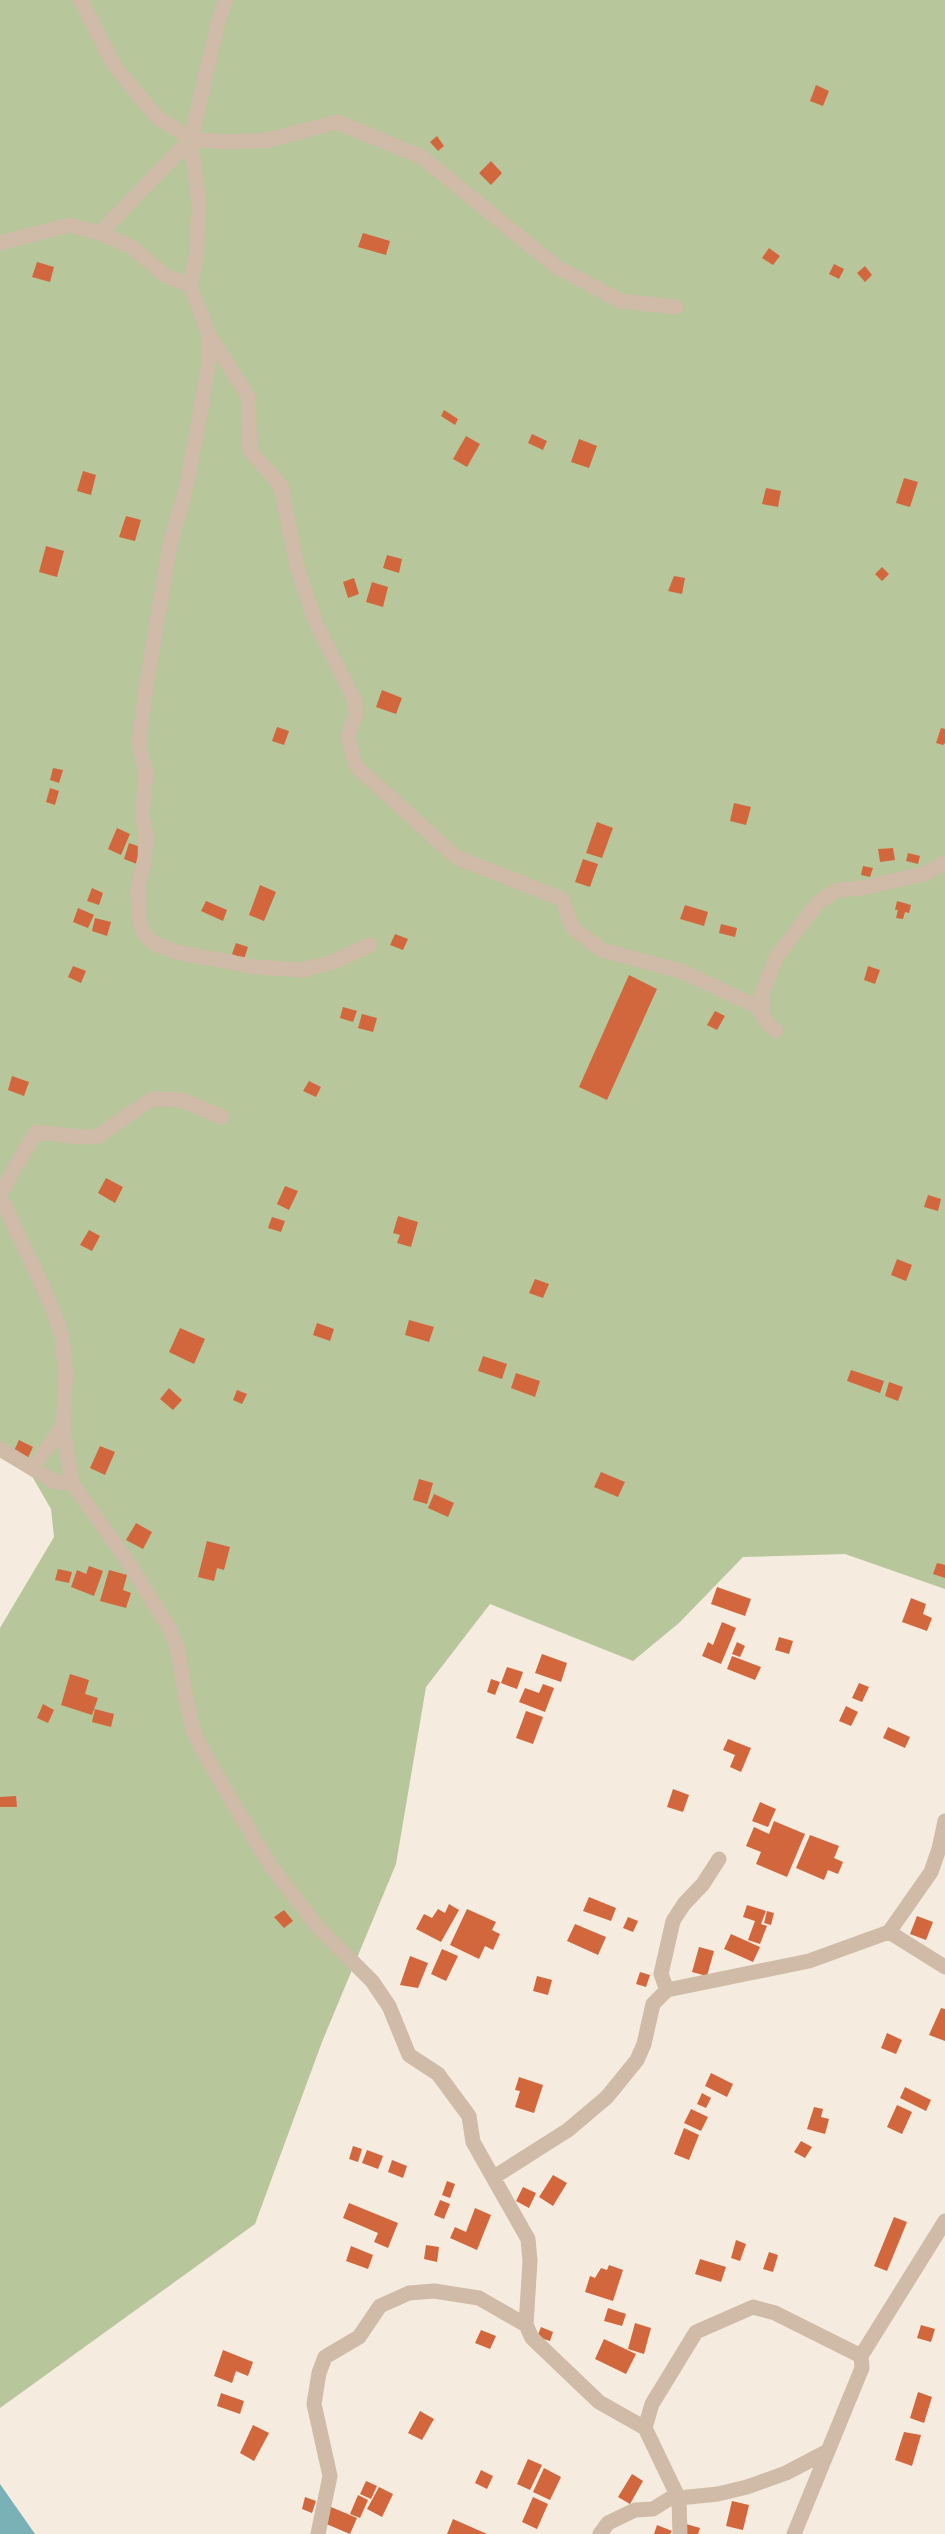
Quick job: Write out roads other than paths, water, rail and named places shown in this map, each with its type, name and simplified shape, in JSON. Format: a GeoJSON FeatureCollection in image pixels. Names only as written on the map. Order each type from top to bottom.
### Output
{"type":"FeatureCollection","features":[{"type":"Feature","properties":{"kind":"street"},"geometry":{"type":"LineString","coordinates":[[81,0],[120,72],[157,117],[191,139],[225,142],[269,140],[337,122],[422,157],[557,267],[621,301],[676,306]]}},
{"type":"Feature","properties":{"kind":"street"},"geometry":{"type":"LineString","coordinates":[[226,0],[216,32],[191,139],[199,206],[196,260],[190,285],[209,334],[248,396],[250,450],[280,486],[297,566],[316,623],[355,701],[356,714],[348,737],[356,766],[456,857],[562,899],[573,928],[602,950],[681,971],[762,1010]]}},
{"type":"Feature","properties":{"kind":"street"},"geometry":{"type":"LineString","coordinates":[[100,233],[191,139]]}},
{"type":"Feature","properties":{"kind":"street"},"geometry":{"type":"LineString","coordinates":[[0,243],[69,225],[100,233],[132,248],[166,276],[190,285]]}},
{"type":"Feature","properties":{"kind":"street"},"geometry":{"type":"LineString","coordinates":[[209,334],[209,362],[198,425],[187,485],[170,545],[146,687],[140,745],[146,772],[142,817],[146,833],[145,858],[138,886],[139,918],[143,932],[153,943],[176,952],[256,967],[303,970],[333,962],[370,945]]}},
{"type":"Feature","properties":{"kind":"street"},"geometry":{"type":"LineString","coordinates":[[776,1030],[766,1022],[762,1010],[762,994],[777,956],[819,902],[838,890],[862,888],[924,874],[945,863]]}},
{"type":"Feature","properties":{"kind":"street"},"geometry":{"type":"LineString","coordinates":[[222,1117],[182,1100],[152,1099],[98,1136],[83,1137],[36,1132],[0,1195],[48,1297],[62,1336],[66,1373],[63,1427],[72,1483],[125,1557],[170,1629],[177,1646],[194,1732],[270,1865],[318,1926],[372,1981],[389,2006],[409,2055],[438,2074],[469,2116],[473,2142],[528,2240],[530,2261],[526,2325],[532,2338],[585,2391],[599,2402],[645,2428],[679,2499],[680,2534]]}},
{"type":"Feature","properties":{"kind":"street"},"geometry":{"type":"LineString","coordinates":[[32,1468],[63,1427]]}},
{"type":"Feature","properties":{"kind":"street"},"geometry":{"type":"LineString","coordinates":[[0,1449],[55,1482],[72,1483]]}},
{"type":"Feature","properties":{"kind":"street"},"geometry":{"type":"LineString","coordinates":[[494,2177],[568,2130],[607,2097],[637,2060],[644,2044],[653,2004],[667,1990],[809,1961],[889,1932],[931,1872],[945,1821]]}},
{"type":"Feature","properties":{"kind":"street"},"geometry":{"type":"LineString","coordinates":[[667,1990],[661,1974],[673,1921],[684,1904],[703,1884],[719,1858]]}},
{"type":"Feature","properties":{"kind":"street"},"geometry":{"type":"LineString","coordinates":[[889,1932],[945,1967]]}},
{"type":"Feature","properties":{"kind":"street"},"geometry":{"type":"LineString","coordinates":[[794,2534],[862,2368],[861,2356],[945,2221]]}},
{"type":"Feature","properties":{"kind":"street"},"geometry":{"type":"LineString","coordinates":[[318,2534],[330,2476],[314,2404],[319,2373],[325,2357],[359,2337],[380,2306],[409,2294],[434,2290],[479,2298],[526,2325]]}},
{"type":"Feature","properties":{"kind":"street"},"geometry":{"type":"LineString","coordinates":[[645,2428],[652,2404],[696,2332],[753,2307],[775,2313],[861,2356]]}},
{"type":"Feature","properties":{"kind":"street"},"geometry":{"type":"LineString","coordinates":[[600,2534],[608,2523],[635,2510],[654,2509],[669,2499],[718,2494],[747,2487],[786,2473],[828,2451]]}},
{"type":"Feature","properties":{"kind":"water"},"geometry":{"type":"Polygon","coordinates":[[[0,2484],[35,2534],[0,2534],[0,2484]]]}}]}
